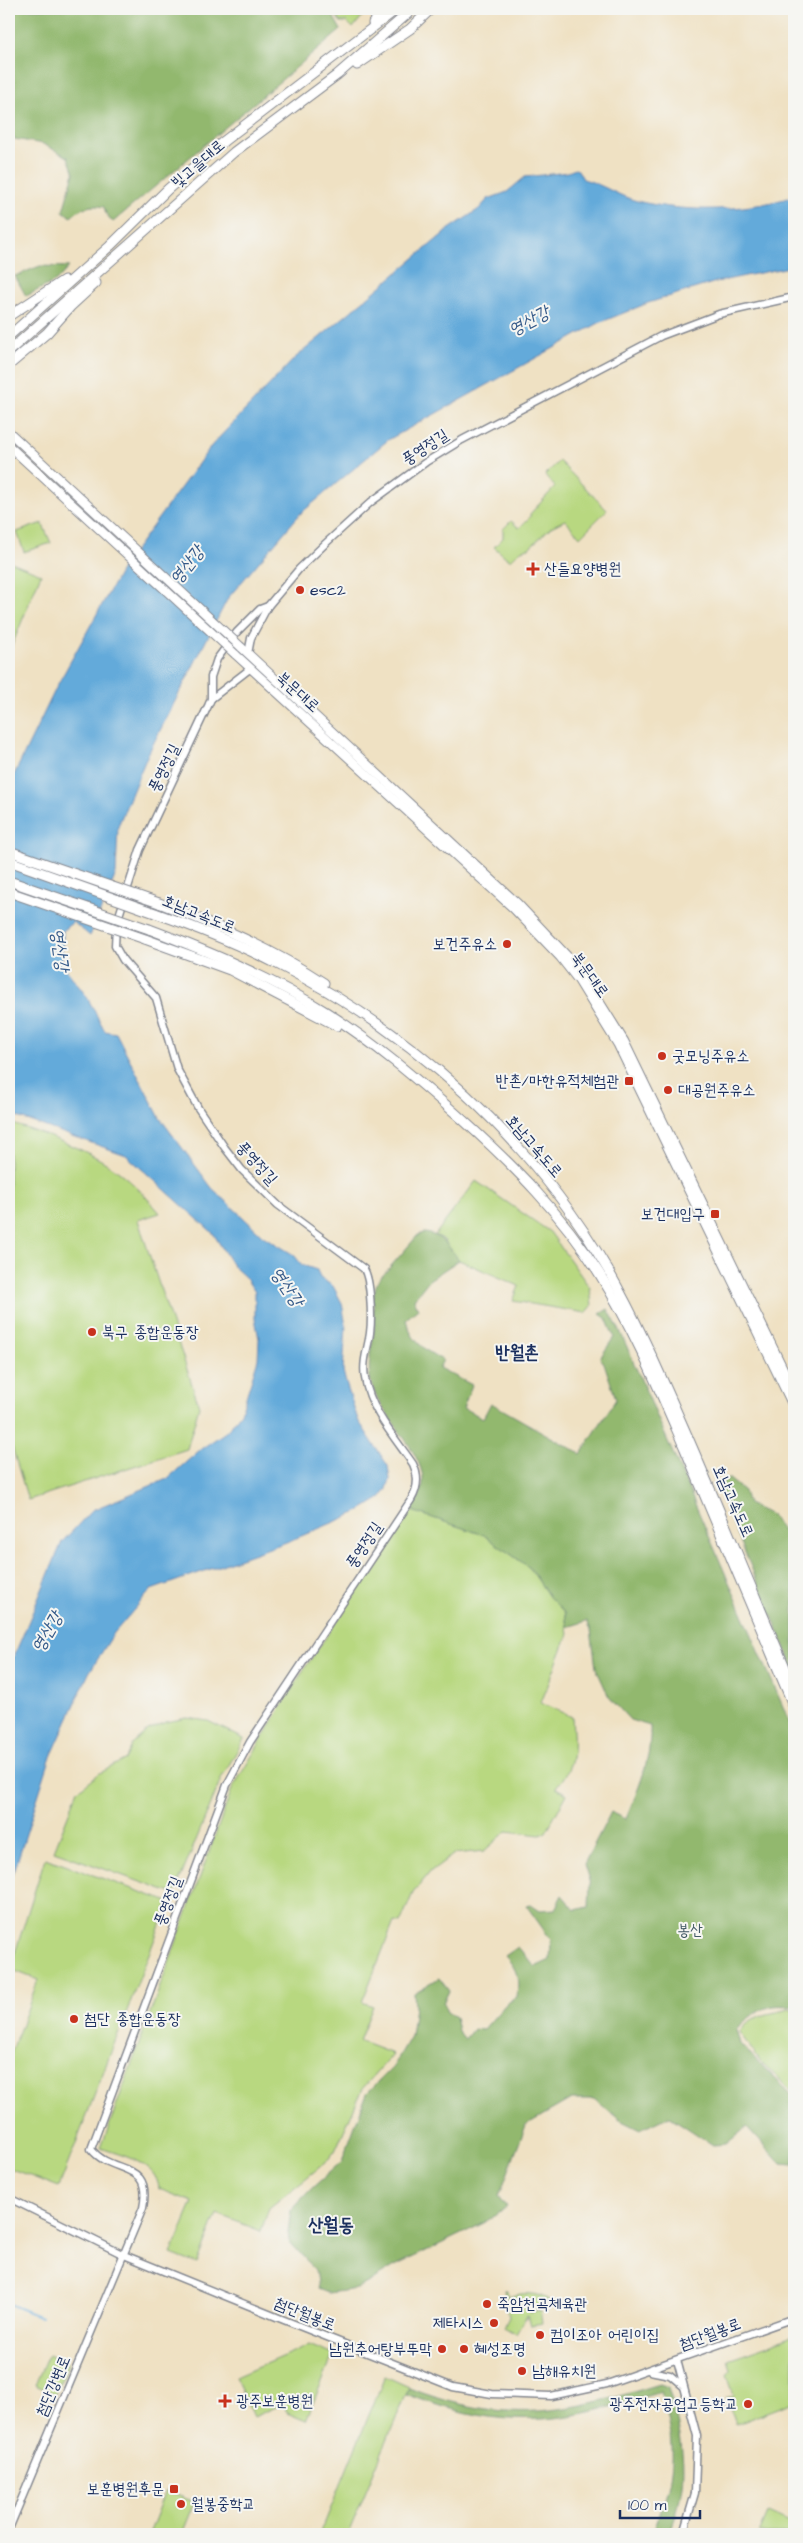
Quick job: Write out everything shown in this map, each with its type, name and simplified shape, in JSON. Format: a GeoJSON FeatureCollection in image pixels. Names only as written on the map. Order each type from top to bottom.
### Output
{"type":"FeatureCollection","features":[{"type":"Feature","properties":{"kind":"highway"},"geometry":{"type":"LineString","coordinates":[[352,44],[387,9]]}},
{"type":"Feature","properties":{"kind":"highway","name":"빛고을대로"},"geometry":{"type":"LineString","coordinates":[[9,336],[110,246],[168,189],[224,141],[397,9]]}},
{"type":"Feature","properties":{"kind":"highway","name":"빛고을대로"},"geometry":{"type":"LineString","coordinates":[[9,351],[119,256],[234,152],[337,75],[413,9]]}},
{"type":"Feature","properties":{"kind":"highway"},"geometry":{"type":"LineString","coordinates":[[337,75],[359,64],[392,39],[410,29],[431,9]]}},
{"type":"Feature","properties":{"kind":"highway"},"geometry":{"type":"LineString","coordinates":[[9,316],[22,305],[59,283],[82,264],[110,246]]}},
{"type":"Feature","properties":{"kind":"highway"},"geometry":{"type":"LineString","coordinates":[[9,365],[47,333],[119,256]]}},
{"type":"Feature","properties":{"kind":"highway"},"geometry":{"type":"LineString","coordinates":[[9,851],[159,903],[237,935],[296,965],[392,1028],[451,1080]]}},
{"type":"Feature","properties":{"kind":"highway","name":"호남고속도로"},"geometry":{"type":"LineString","coordinates":[[9,861],[155,912],[234,944],[310,981],[386,1030],[451,1080],[524,1154],[572,1217],[656,1365],[737,1548],[794,1688]]}},
{"type":"Feature","properties":{"kind":"highway","name":"호남고속도로"},"geometry":{"type":"LineString","coordinates":[[9,881],[149,929],[221,957],[282,986],[326,1012],[366,1039],[417,1080],[504,1158],[533,1187],[603,1272]]}},
{"type":"Feature","properties":{"kind":"highway"},"geometry":{"type":"LineString","coordinates":[[9,892],[230,970],[350,1034],[457,1122],[510,1172],[556,1220],[573,1234]]}},
{"type":"Feature","properties":{"kind":"highway","name":"호남고속도로"},"geometry":{"type":"LineString","coordinates":[[622,1304],[794,1707]]}},
{"type":"Feature","properties":{"kind":"main road","name":"북문대로"},"geometry":{"type":"LineString","coordinates":[[9,432],[518,904],[568,956],[586,980],[624,1041],[794,1392]]}},
{"type":"Feature","properties":{"kind":"main road","name":"북문대로"},"geometry":{"type":"LineString","coordinates":[[9,446],[513,908],[560,957],[578,980],[618,1045],[794,1408]]}},
{"type":"Feature","properties":{"kind":"street","name":"풍영정길"},"geometry":{"type":"LineString","coordinates":[[124,2255],[145,2195],[141,2179],[132,2171],[99,2159],[91,2149],[221,1799],[250,1742],[412,1500],[417,1484],[417,1473],[413,1464],[377,1411],[367,1388],[364,1364],[371,1330],[368,1282],[364,1268],[278,1205],[242,1170],[198,1108],[177,1069],[156,998],[123,960],[115,946],[119,916],[146,833],[180,770],[211,699],[211,677],[220,654],[251,616],[268,606],[299,569],[356,515],[415,469],[462,440],[660,336],[719,314],[794,297]]}},
{"type":"Feature","properties":{"kind":"street"},"geometry":{"type":"LineString","coordinates":[[248,654],[251,638],[268,606]]}},
{"type":"Feature","properties":{"kind":"street"},"geometry":{"type":"LineString","coordinates":[[211,699],[251,668]]}},
{"type":"Feature","properties":{"kind":"street","name":"첨단월봉로"},"geometry":{"type":"LineString","coordinates":[[9,2198],[124,2255],[279,2318],[460,2389],[492,2394],[551,2396],[607,2384],[794,2318]]}},
{"type":"Feature","properties":{"kind":"street","name":"첨단강변로"},"geometry":{"type":"LineString","coordinates":[[9,2529],[124,2255]]}},
{"type":"Feature","properties":{"kind":"street"},"geometry":{"type":"LineString","coordinates":[[676,2360],[697,2436],[695,2493],[684,2534]]}},
{"type":"Feature","properties":{"kind":"street"},"geometry":{"type":"LineString","coordinates":[[647,2370],[670,2375],[685,2388]]}},
{"type":"Feature","properties":{"kind":"green space"},"geometry":{"type":"Polygon","coordinates":[[[9,9],[329,9],[341,30],[113,222],[106,214],[104,207],[86,207],[71,217],[63,211],[74,173],[68,157],[43,144],[9,138],[9,9]]]}},
{"type":"Feature","properties":{"kind":"green space"},"geometry":{"type":"Polygon","coordinates":[[[331,9],[368,9],[353,28],[347,22],[340,22],[331,9]]]}},
{"type":"Feature","properties":{"kind":"green space"},"geometry":{"type":"Polygon","coordinates":[[[40,266],[69,267],[56,281],[26,296],[15,276],[40,266]]]}},
{"type":"Feature","properties":{"kind":"green space"},"geometry":{"type":"Polygon","coordinates":[[[559,461],[607,510],[580,537],[565,520],[551,527],[529,548],[521,550],[512,559],[508,559],[494,547],[503,538],[503,529],[511,521],[519,528],[555,487],[545,475],[559,461]]]}},
{"type":"Feature","properties":{"kind":"green space"},"geometry":{"type":"Polygon","coordinates":[[[42,523],[51,543],[24,552],[17,532],[42,523]]]}},
{"type":"Feature","properties":{"kind":"green space"},"geometry":{"type":"Polygon","coordinates":[[[9,561],[41,574],[9,653],[9,561]]]}},
{"type":"Feature","properties":{"kind":"green space","name":"북구 종합운동장"},"geometry":{"type":"Polygon","coordinates":[[[9,1123],[60,1141],[99,1159],[130,1181],[160,1213],[138,1220],[199,1406],[187,1449],[28,1500],[9,1437],[9,1123]]]}},
{"type":"Feature","properties":{"kind":"green space"},"geometry":{"type":"Polygon","coordinates":[[[476,1181],[550,1232],[590,1288],[592,1306],[586,1313],[513,1301],[519,1286],[459,1260],[443,1239],[435,1235],[476,1181]]]}},
{"type":"Feature","properties":{"kind":"green space","name":"봉산"},"geometry":{"type":"Polygon","coordinates":[[[424,1233],[440,1239],[459,1260],[429,1280],[414,1299],[418,1309],[406,1319],[408,1326],[419,1344],[443,1360],[439,1368],[472,1385],[463,1408],[483,1418],[491,1403],[581,1454],[616,1399],[604,1363],[600,1358],[614,1337],[606,1318],[600,1314],[608,1309],[620,1331],[794,1732],[794,2008],[785,2006],[770,2007],[755,2013],[736,2029],[740,2044],[794,2097],[794,2165],[781,2164],[747,2127],[726,2144],[713,2145],[669,2116],[640,2130],[620,2120],[594,2099],[571,2099],[526,2125],[499,2196],[507,2207],[484,2223],[395,2266],[357,2289],[328,2293],[318,2289],[315,2270],[289,2241],[288,2232],[291,2210],[342,2161],[367,2093],[393,2067],[411,2036],[415,2006],[414,1993],[439,1978],[449,1991],[443,2003],[447,2012],[455,2017],[458,2031],[465,2039],[473,2029],[483,2030],[506,2004],[517,1997],[517,1975],[505,1956],[518,1947],[535,1967],[550,1960],[551,1940],[526,1905],[531,1904],[540,1910],[555,1909],[562,1895],[575,1910],[589,1907],[590,1884],[584,1864],[611,1812],[626,1819],[643,1774],[649,1751],[650,1726],[630,1720],[609,1697],[596,1668],[591,1630],[587,1621],[567,1627],[565,1613],[550,1598],[530,1568],[484,1535],[412,1511],[422,1487],[421,1468],[409,1445],[378,1399],[373,1389],[369,1366],[374,1329],[373,1298],[378,1281],[418,1235],[424,1233]]]}},
{"type":"Feature","properties":{"kind":"green space"},"geometry":{"type":"Polygon","coordinates":[[[728,1478],[744,1491],[748,1504],[771,1515],[784,1532],[794,1529],[794,1669],[717,1486],[728,1478]]]}},
{"type":"Feature","properties":{"kind":"green space"},"geometry":{"type":"Polygon","coordinates":[[[412,1511],[484,1535],[530,1568],[550,1598],[565,1613],[568,1634],[541,1703],[572,1717],[573,1754],[568,1771],[556,1788],[567,1794],[546,1832],[540,1835],[507,1831],[484,1851],[454,1854],[431,1871],[413,1893],[400,1923],[394,1922],[362,2002],[373,2006],[359,2041],[393,2054],[363,2088],[335,2151],[326,2162],[269,2208],[261,2231],[217,2214],[197,2264],[171,2254],[193,2202],[159,2189],[157,2180],[152,2172],[137,2161],[101,2148],[232,1789],[304,1669],[412,1511]]]}},
{"type":"Feature","properties":{"kind":"green space"},"geometry":{"type":"Polygon","coordinates":[[[187,1718],[208,1721],[244,1739],[222,1777],[174,1894],[54,1851],[78,1790],[100,1773],[126,1759],[133,1743],[148,1730],[166,1722],[187,1718]]]}},
{"type":"Feature","properties":{"kind":"green space","name":"첨단 종합운동장"},"geometry":{"type":"Polygon","coordinates":[[[45,1858],[169,1902],[59,2187],[9,2168],[9,2059],[38,1980],[10,1969],[45,1858]]]}},
{"type":"Feature","properties":{"kind":"green space"},"geometry":{"type":"Polygon","coordinates":[[[789,2009],[794,2011],[794,2093],[760,2061],[739,2032],[743,2026],[754,2019],[789,2009]]]}},
{"type":"Feature","properties":{"kind":"green space"},"geometry":{"type":"Polygon","coordinates":[[[504,2289],[507,2290],[508,2297],[529,2294],[539,2295],[549,2300],[541,2309],[533,2310],[530,2313],[540,2311],[542,2323],[530,2325],[527,2315],[516,2334],[504,2327],[509,2317],[506,2303],[515,2304],[520,2309],[515,2302],[506,2301],[504,2289]]]}},
{"type":"Feature","properties":{"kind":"green space"},"geometry":{"type":"Polygon","coordinates":[[[794,2336],[794,2402],[736,2424],[726,2398],[734,2395],[727,2375],[731,2370],[728,2359],[794,2336]]]}},
{"type":"Feature","properties":{"kind":"green space"},"geometry":{"type":"Polygon","coordinates":[[[309,2345],[333,2355],[306,2420],[287,2412],[283,2404],[253,2417],[235,2377],[309,2345]]]}},
{"type":"Feature","properties":{"kind":"green space"},"geometry":{"type":"Polygon","coordinates":[[[48,2355],[68,2364],[56,2394],[35,2385],[48,2355]]]}},
{"type":"Feature","properties":{"kind":"green space"},"geometry":{"type":"Polygon","coordinates":[[[385,2376],[409,2387],[348,2534],[326,2534],[321,2532],[385,2376]]]}},
{"type":"Feature","properties":{"kind":"green space"},"geometry":{"type":"Polygon","coordinates":[[[660,2384],[668,2387],[678,2426],[683,2461],[680,2496],[669,2534],[652,2534],[666,2496],[672,2464],[670,2432],[661,2392],[579,2414],[529,2419],[481,2416],[406,2394],[409,2388],[444,2400],[476,2407],[505,2411],[534,2411],[594,2402],[660,2384]]]}},
{"type":"Feature","properties":{"kind":"green space"},"geometry":{"type":"Polygon","coordinates":[[[166,2491],[195,2502],[182,2534],[149,2534],[166,2491]]]}},
{"type":"Feature","properties":{"kind":"green space"},"geometry":{"type":"Polygon","coordinates":[[[768,2513],[794,2525],[794,2534],[759,2534],[768,2513]]]}},
{"type":"Feature","properties":{"kind":"water","name":"영산강"},"geometry":{"type":"Polygon","coordinates":[[[575,169],[578,170],[583,179],[630,199],[675,208],[736,208],[794,196],[794,266],[716,282],[648,303],[599,323],[388,440],[300,514],[228,598],[148,754],[118,826],[116,874],[90,936],[73,922],[63,930],[62,964],[87,997],[105,1031],[116,1033],[160,1118],[212,1188],[263,1236],[294,1255],[302,1265],[317,1270],[320,1278],[333,1286],[342,1303],[346,1326],[343,1371],[346,1383],[358,1420],[388,1466],[390,1479],[387,1489],[381,1498],[358,1512],[292,1540],[151,1590],[114,1633],[89,1673],[50,1759],[9,1887],[9,1668],[62,1542],[92,1510],[167,1479],[201,1449],[227,1431],[241,1413],[258,1359],[259,1339],[255,1318],[255,1292],[245,1277],[233,1266],[213,1233],[126,1155],[9,1114],[9,797],[13,777],[58,684],[124,565],[212,445],[295,358],[448,230],[479,209],[488,199],[507,192],[525,177],[568,172],[575,169]]]}},
{"type":"Feature","properties":{"kind":"waterway"},"geometry":{"type":"LineString","coordinates":[[9,2304],[41,2317]]}},
{"type":"Feature","properties":{"kind":"place","name":"산들요양병원"},"geometry":{"type":"Point","coordinates":[533,569]}},
{"type":"Feature","properties":{"kind":"place","name":"esc2"},"geometry":{"type":"Point","coordinates":[300,590]}},
{"type":"Feature","properties":{"kind":"place","name":"보건주유소"},"geometry":{"type":"Point","coordinates":[507,944]}},
{"type":"Feature","properties":{"kind":"place","name":"굿모닝주유소"},"geometry":{"type":"Point","coordinates":[662,1056]}},
{"type":"Feature","properties":{"kind":"place","name":"반촌/마한유적체험관"},"geometry":{"type":"Point","coordinates":[629,1081]}},
{"type":"Feature","properties":{"kind":"place","name":"대공원주유소"},"geometry":{"type":"Point","coordinates":[668,1090]}},
{"type":"Feature","properties":{"kind":"place","name":"보건대입구"},"geometry":{"type":"Point","coordinates":[715,1214]}},
{"type":"Feature","properties":{"kind":"place","name":"북구 종합운동장"},"geometry":{"type":"Point","coordinates":[92,1332]}},
{"type":"Feature","properties":{"kind":"place","name":"첨단 종합운동장"},"geometry":{"type":"Point","coordinates":[74,2019]}},
{"type":"Feature","properties":{"kind":"place","name":"죽암천곡체육관"},"geometry":{"type":"Point","coordinates":[487,2304]}},
{"type":"Feature","properties":{"kind":"place","name":"제타시스"},"geometry":{"type":"Point","coordinates":[494,2323]}},
{"type":"Feature","properties":{"kind":"place","name":"컴이조아 어린이집"},"geometry":{"type":"Point","coordinates":[540,2335]}},
{"type":"Feature","properties":{"kind":"place","name":"남원추어탕부뚜막"},"geometry":{"type":"Point","coordinates":[442,2349]}},
{"type":"Feature","properties":{"kind":"place","name":"혜성조명"},"geometry":{"type":"Point","coordinates":[464,2349]}},
{"type":"Feature","properties":{"kind":"place","name":"남해유치원"},"geometry":{"type":"Point","coordinates":[522,2371]}},
{"type":"Feature","properties":{"kind":"place","name":"광주보훈병원"},"geometry":{"type":"Point","coordinates":[225,2401]}},
{"type":"Feature","properties":{"kind":"place","name":"광주전자공업고등학교"},"geometry":{"type":"Point","coordinates":[748,2404]}},
{"type":"Feature","properties":{"kind":"place","name":"보훈병원후문"},"geometry":{"type":"Point","coordinates":[174,2489]}},
{"type":"Feature","properties":{"kind":"place","name":"월봉중학교"},"geometry":{"type":"Point","coordinates":[181,2504]}},
{"type":"Feature","properties":{"kind":"district","name":"반월촌"},"geometry":{"type":"Point","coordinates":[517,1352]}},
{"type":"Feature","properties":{"kind":"district","name":"산월동"},"geometry":{"type":"Point","coordinates":[331,2225]}}]}
